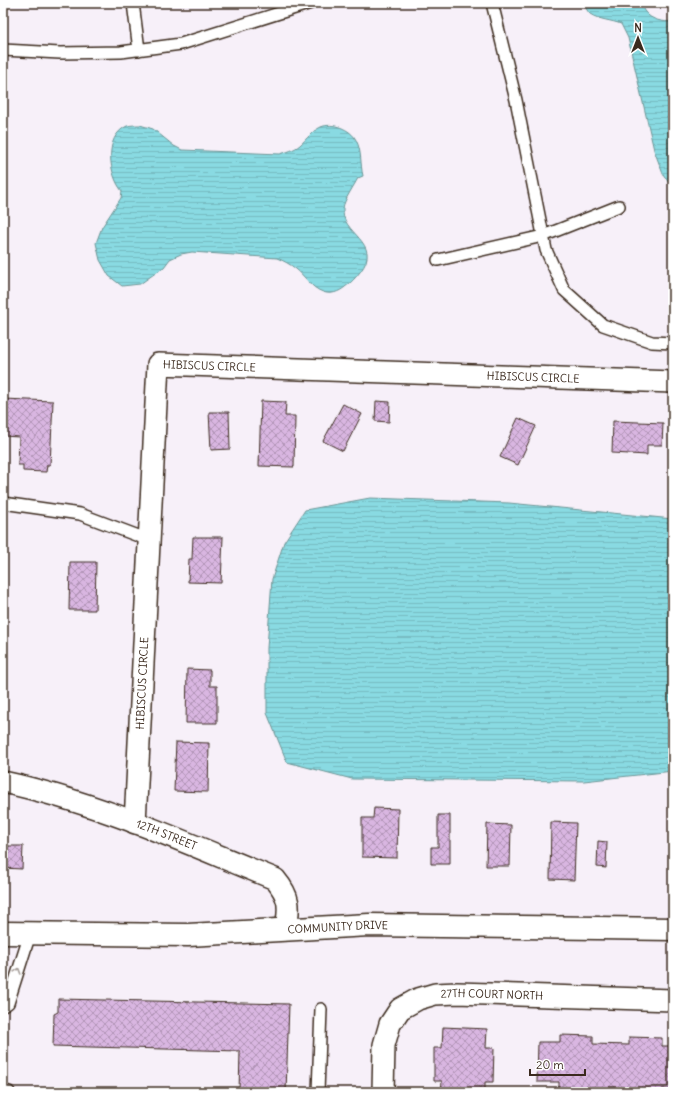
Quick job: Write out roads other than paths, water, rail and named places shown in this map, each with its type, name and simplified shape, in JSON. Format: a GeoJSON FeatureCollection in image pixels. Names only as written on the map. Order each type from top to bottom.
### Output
{"type":"FeatureCollection","features":[{"type":"Feature","properties":{"kind":"street","name":"HIBISCUS CIRCLE"},"geometry":{"type":"LineString","coordinates":[[134,823],[158,364],[673,382]]}},
{"type":"Feature","properties":{"kind":"street","name":"12TH STREET"},"geometry":{"type":"LineString","coordinates":[[3,782],[32,788],[84,804],[275,879],[284,891],[288,903],[286,929]]}},
{"type":"Feature","properties":{"kind":"street","name":"COMMUNITY DRIVE"},"geometry":{"type":"LineString","coordinates":[[3,933],[188,934],[369,925],[673,929]]}},
{"type":"Feature","properties":{"kind":"street","name":"27TH COURT NORTH"},"geometry":{"type":"LineString","coordinates":[[384,1092],[384,1045],[390,1024],[400,1009],[418,999],[435,994],[457,993],[673,1000]]}},
{"type":"Feature","properties":{"kind":"lane"},"geometry":{"type":"LineString","coordinates":[[133,3],[139,50]]}},
{"type":"Feature","properties":{"kind":"lane"},"geometry":{"type":"LineString","coordinates":[[3,50],[60,53],[121,52],[181,44],[311,3]]}},
{"type":"Feature","properties":{"kind":"lane"},"geometry":{"type":"LineString","coordinates":[[492,3],[516,100],[546,250],[564,290],[603,325],[652,342],[673,343]]}},
{"type":"Feature","properties":{"kind":"lane"},"geometry":{"type":"LineString","coordinates":[[438,260],[543,236],[619,206]]}},
{"type":"Feature","properties":{"kind":"lane"},"geometry":{"type":"LineString","coordinates":[[3,503],[80,514],[149,540]]}},
{"type":"Feature","properties":{"kind":"lane"},"geometry":{"type":"LineString","coordinates":[[3,1006],[8,1003],[30,934]]}},
{"type":"Feature","properties":{"kind":"lane"},"geometry":{"type":"LineString","coordinates":[[318,1092],[321,1009]]}},
{"type":"Feature","properties":{"kind":"lane"},"geometry":{"type":"LineString","coordinates":[[3,1091],[9,1092]]}},
{"type":"Feature","properties":{"kind":"water"},"geometry":{"type":"Polygon","coordinates":[[[583,3],[641,3],[644,11],[654,19],[669,22],[673,21],[673,189],[663,174],[654,150],[628,38],[621,24],[601,19],[590,14],[583,3]]]}},
{"type":"Feature","properties":{"kind":"water"},"geometry":{"type":"Polygon","coordinates":[[[140,125],[153,129],[174,146],[182,150],[280,154],[298,147],[312,133],[321,127],[330,125],[346,130],[354,136],[358,144],[363,176],[358,178],[347,197],[343,208],[344,217],[348,225],[364,245],[367,253],[366,262],[360,272],[351,282],[340,290],[332,293],[326,293],[315,288],[299,272],[285,261],[277,258],[192,252],[181,254],[170,259],[164,267],[140,284],[122,286],[109,276],[100,260],[96,243],[102,227],[121,198],[122,191],[117,184],[112,166],[111,147],[119,131],[127,126],[140,125]]]}},
{"type":"Feature","properties":{"kind":"water"},"geometry":{"type":"Polygon","coordinates":[[[370,498],[509,503],[673,519],[673,771],[584,781],[352,779],[287,762],[267,713],[267,648],[272,579],[284,542],[305,510],[370,498]]]}}]}
